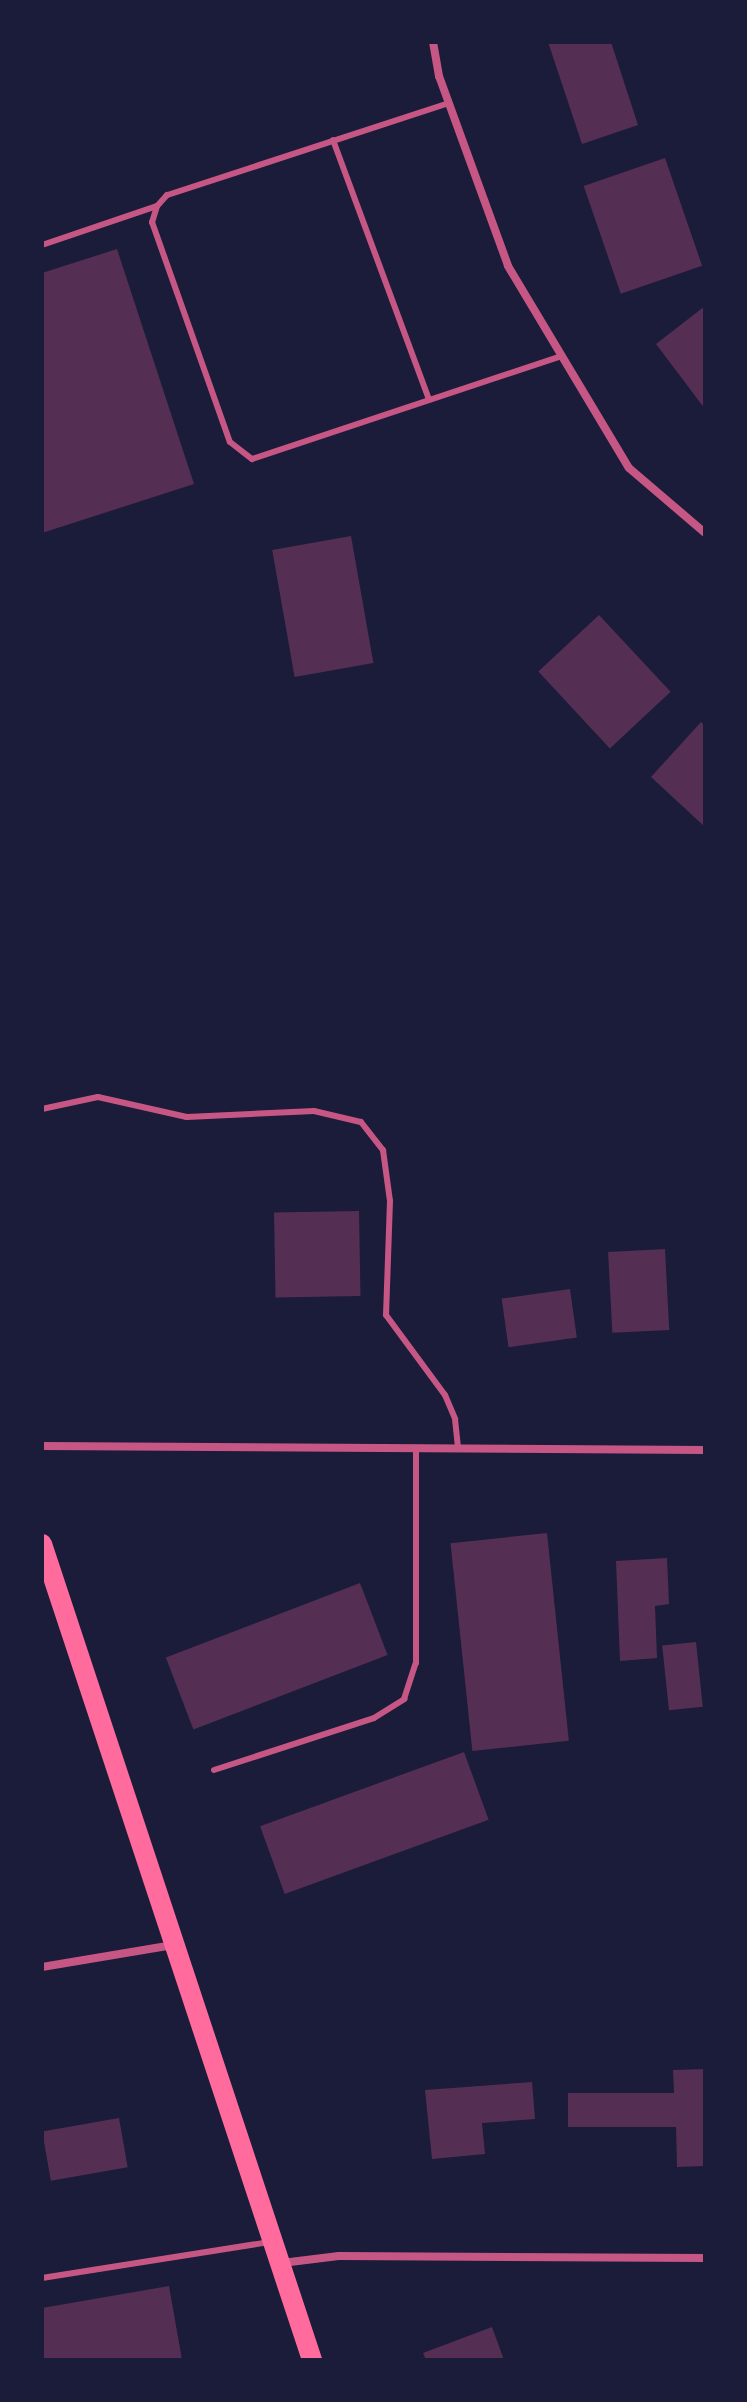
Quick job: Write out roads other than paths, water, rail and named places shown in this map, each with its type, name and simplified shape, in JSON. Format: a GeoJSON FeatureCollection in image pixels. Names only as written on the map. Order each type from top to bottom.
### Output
{"type":"FeatureCollection","features":[{"type":"Feature","properties":{"kind":"main road"},"geometry":{"type":"LineString","coordinates":[[42,1544],[270,2242],[312,2360]]}},
{"type":"Feature","properties":{"kind":"street"},"geometry":{"type":"LineString","coordinates":[[433,42],[449,103],[508,266],[629,468],[705,533]]}},
{"type":"Feature","properties":{"kind":"street"},"geometry":{"type":"LineString","coordinates":[[42,1446],[705,1450]]}},
{"type":"Feature","properties":{"kind":"street"},"geometry":{"type":"LineString","coordinates":[[42,1967],[174,1945]]}},
{"type":"Feature","properties":{"kind":"street"},"geometry":{"type":"LineString","coordinates":[[278,2264],[339,2256],[705,2258]]}},
{"type":"Feature","properties":{"kind":"lane"},"geometry":{"type":"LineString","coordinates":[[449,103],[167,195],[157,206],[152,222],[230,442],[252,459],[561,356]]}},
{"type":"Feature","properties":{"kind":"lane"},"geometry":{"type":"LineString","coordinates":[[333,140],[429,400]]}},
{"type":"Feature","properties":{"kind":"lane"},"geometry":{"type":"LineString","coordinates":[[42,245],[157,206]]}},
{"type":"Feature","properties":{"kind":"lane"},"geometry":{"type":"LineString","coordinates":[[42,1109],[98,1097],[187,1117],[314,1111],[361,1122],[383,1150],[390,1201],[386,1315],[445,1395],[455,1419],[458,1448]]}},
{"type":"Feature","properties":{"kind":"lane"},"geometry":{"type":"LineString","coordinates":[[214,1770],[374,1718],[404,1699],[416,1663],[416,1448]]}},
{"type":"Feature","properties":{"kind":"lane"},"geometry":{"type":"LineString","coordinates":[[42,2278],[270,2242]]}}]}
